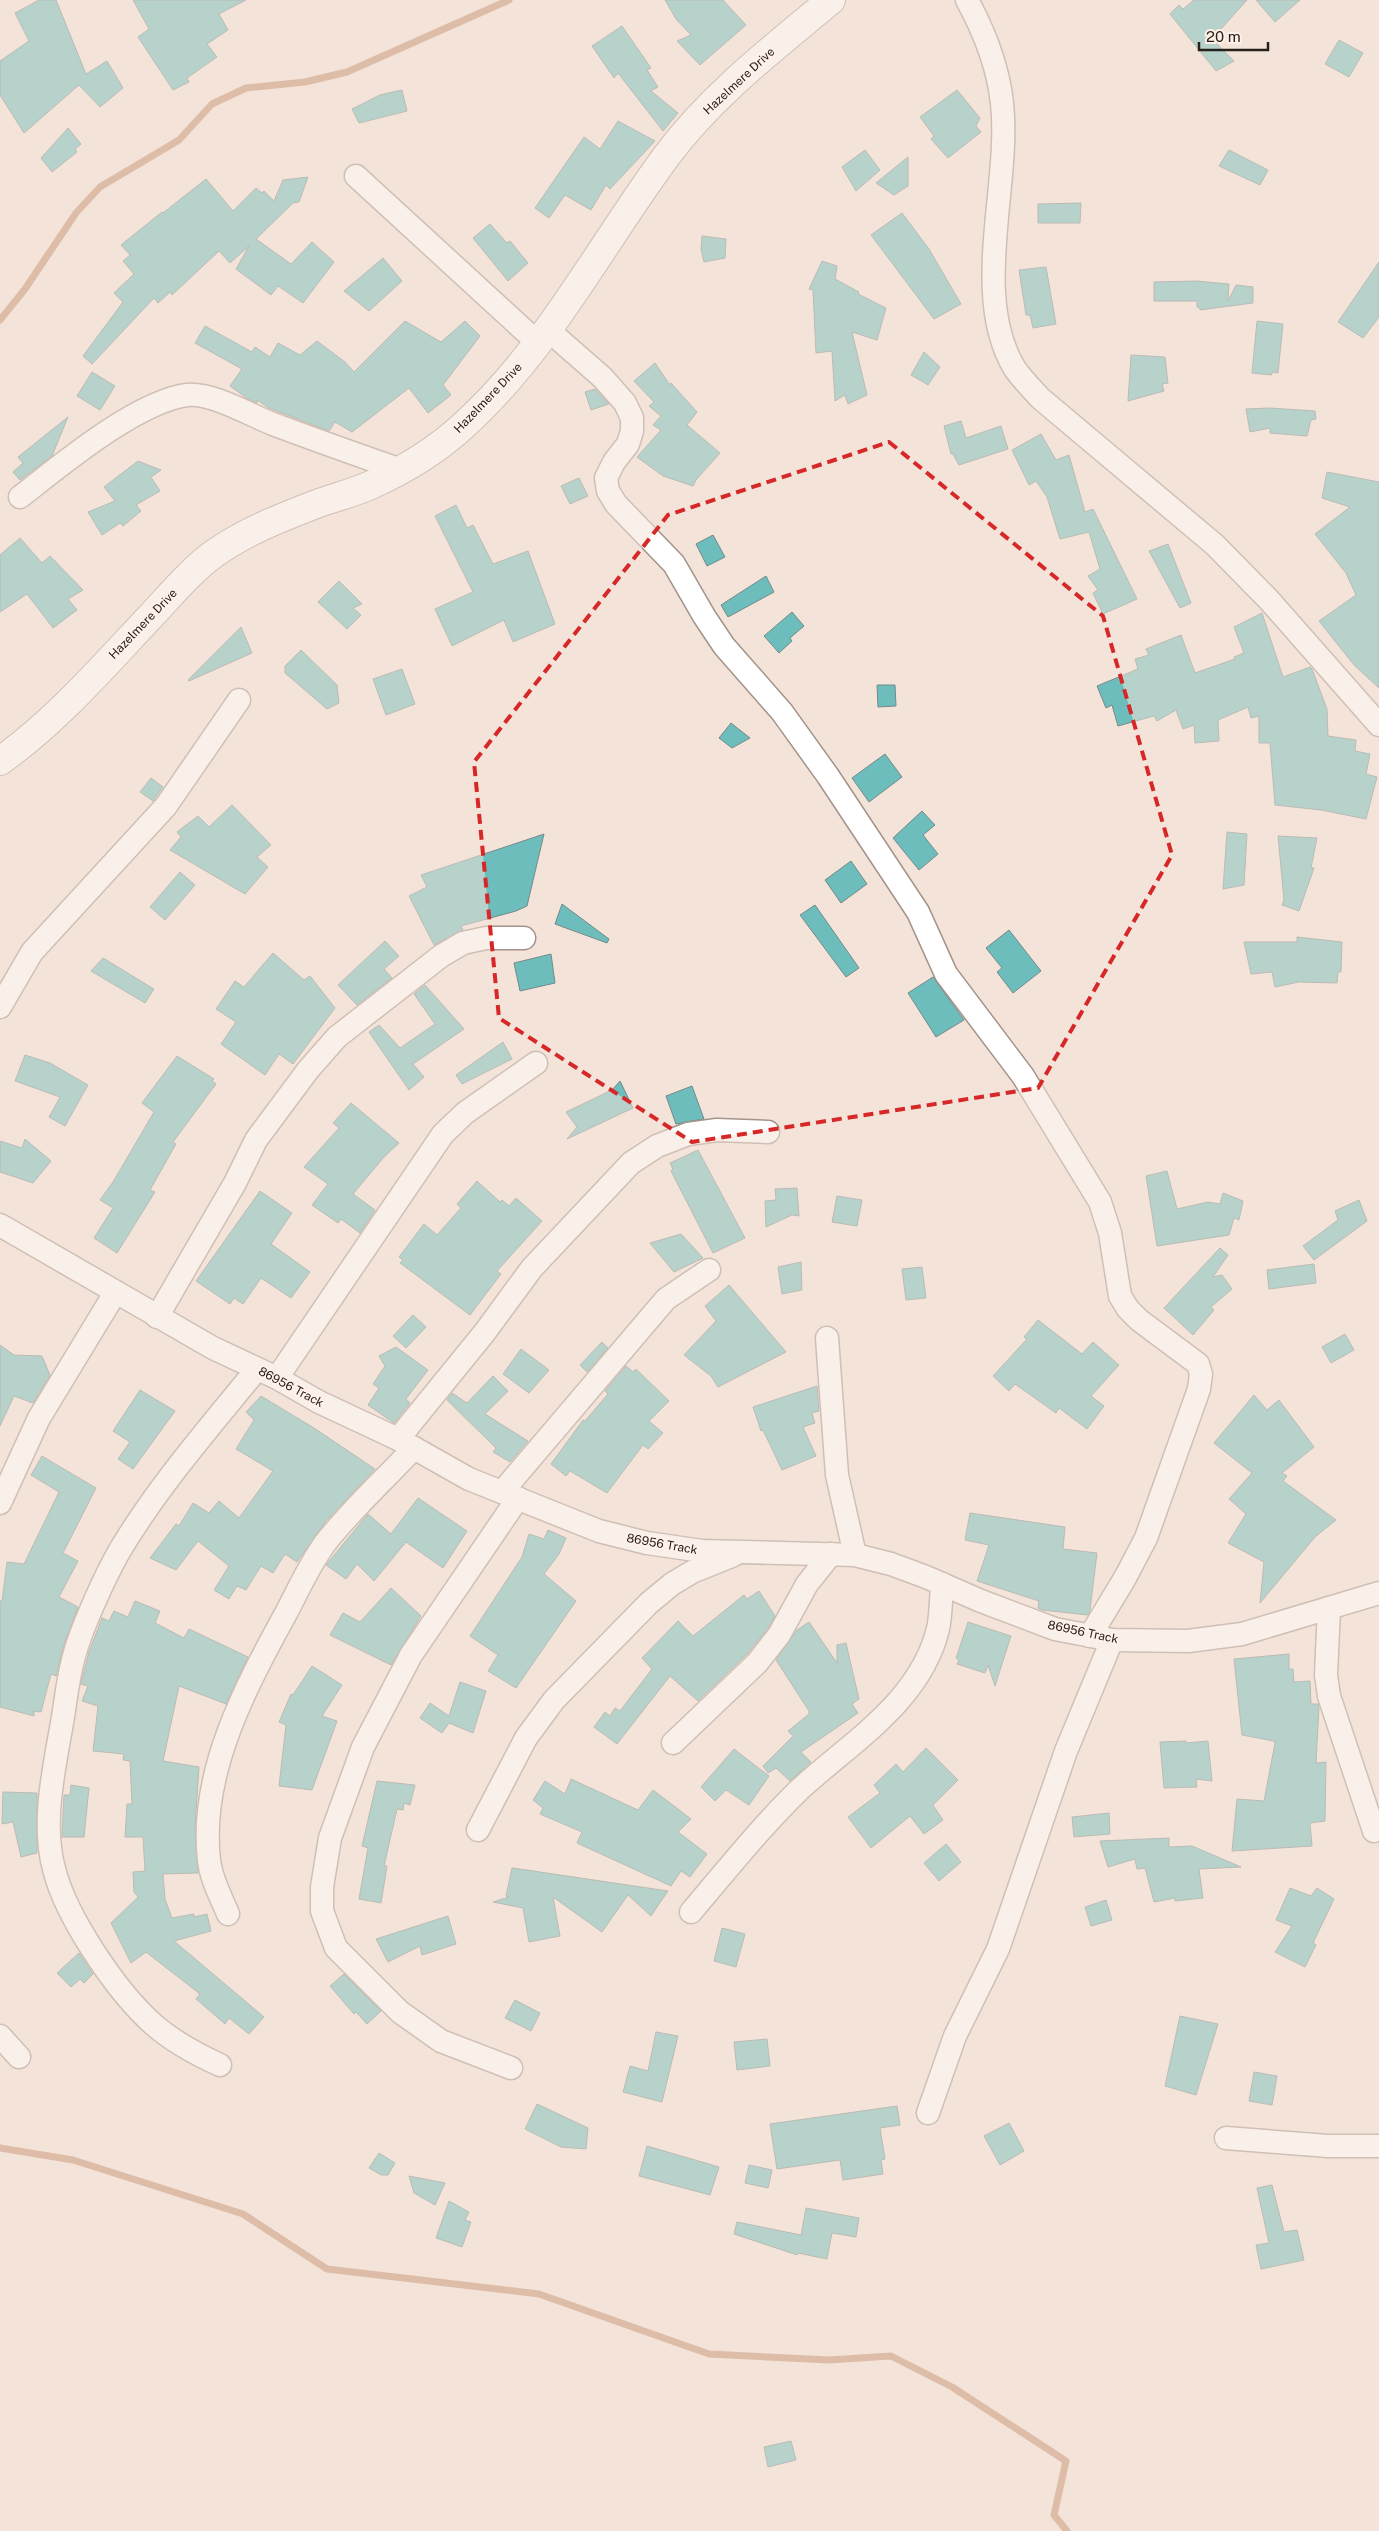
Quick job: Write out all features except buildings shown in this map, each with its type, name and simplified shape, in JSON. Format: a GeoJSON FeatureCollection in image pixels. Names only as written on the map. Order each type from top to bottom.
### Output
{"type":"FeatureCollection","features":[{"type":"Feature","properties":{"kind":"street","name":"Hazelmere Drive"},"geometry":{"type":"LineString","coordinates":[[0,761],[20,747],[82,688],[213,554],[259,528],[371,485],[420,461],[464,426],[500,389],[543,336],[670,152],[705,113],[756,63],[831,0]]}},
{"type":"Feature","properties":{"kind":"street"},"geometry":{"type":"LineString","coordinates":[[973,3],[997,71],[1002,104],[1004,148],[995,254],[995,310],[1003,343],[1016,370],[1040,398],[1215,545],[1269,600],[1379,725]]}},
{"type":"Feature","properties":{"kind":"street"},"geometry":{"type":"LineString","coordinates":[[356,176],[543,336],[603,378],[625,403],[632,418],[632,431],[628,444],[614,462],[606,478],[608,491],[616,504],[674,564],[700,610],[724,646],[782,712],[828,776],[918,912],[946,974],[961,997],[1023,1076],[1100,1202],[1110,1233],[1120,1296],[1128,1309],[1139,1320],[1198,1364],[1201,1374],[1199,1389],[1146,1538],[1125,1578],[1090,1636]]}},
{"type":"Feature","properties":{"kind":"street"},"geometry":{"type":"LineString","coordinates":[[20,497],[83,449],[152,406],[170,398],[189,395],[199,396],[236,408],[401,470]]}},
{"type":"Feature","properties":{"kind":"street"},"geometry":{"type":"LineString","coordinates":[[0,1007],[9,988],[32,952],[166,806],[239,700]]}},
{"type":"Feature","properties":{"kind":"street"},"geometry":{"type":"LineString","coordinates":[[158,1317],[235,1183],[256,1140],[308,1070],[337,1037],[441,956],[463,943],[486,938],[524,938]]}},
{"type":"Feature","properties":{"kind":"street"},"geometry":{"type":"LineString","coordinates":[[277,1378],[443,1134],[465,1113],[536,1063]]}},
{"type":"Feature","properties":{"kind":"street"},"geometry":{"type":"LineString","coordinates":[[228,1914],[209,1862],[208,1839],[219,1760],[250,1682],[325,1543],[406,1444],[532,1268],[631,1163],[657,1146],[688,1134],[717,1130],[768,1132]]}},
{"type":"Feature","properties":{"kind":"street","name":"86956 Track"},"geometry":{"type":"LineString","coordinates":[[0,1225],[158,1317],[214,1348],[277,1378],[319,1402],[406,1444],[468,1478],[599,1531],[647,1543],[739,1553],[855,1556],[891,1564],[1055,1629],[1112,1640],[1188,1641],[1233,1635],[1379,1593]]}},
{"type":"Feature","properties":{"kind":"street"},"geometry":{"type":"LineString","coordinates":[[511,2068],[441,2041],[400,2012],[336,1948],[322,1911],[322,1887],[330,1838],[363,1747],[411,1655],[510,1495],[666,1299],[709,1270]]}},
{"type":"Feature","properties":{"kind":"street"},"geometry":{"type":"LineString","coordinates":[[0,1503],[40,1418],[115,1293]]}},
{"type":"Feature","properties":{"kind":"street"},"geometry":{"type":"LineString","coordinates":[[827,1338],[838,1475],[855,1556]]}},
{"type":"Feature","properties":{"kind":"street"},"geometry":{"type":"LineString","coordinates":[[220,2066],[184,2048],[153,2024],[129,1998],[82,1935],[60,1889],[53,1867],[49,1824],[56,1759],[73,1659],[94,1606],[119,1552],[166,1480],[257,1369]]}},
{"type":"Feature","properties":{"kind":"street"},"geometry":{"type":"LineString","coordinates":[[478,1830],[526,1738],[554,1700],[649,1603],[672,1584],[692,1572],[739,1553]]}},
{"type":"Feature","properties":{"kind":"street"},"geometry":{"type":"LineString","coordinates":[[673,1743],[757,1663],[779,1635],[807,1584],[831,1554]]}},
{"type":"Feature","properties":{"kind":"street"},"geometry":{"type":"LineString","coordinates":[[691,1912],[753,1838],[793,1797],[890,1711],[915,1682],[929,1656],[938,1628],[942,1584]]}},
{"type":"Feature","properties":{"kind":"street"},"geometry":{"type":"LineString","coordinates":[[1329,1608],[1326,1675],[1328,1696],[1374,1831]]}},
{"type":"Feature","properties":{"kind":"street"},"geometry":{"type":"LineString","coordinates":[[928,2113],[955,2036],[998,1949],[1017,1899],[1066,1751],[1112,1640]]}},
{"type":"Feature","properties":{"kind":"street"},"geometry":{"type":"LineString","coordinates":[[0,2036],[19,2057]]}},
{"type":"Feature","properties":{"kind":"street"},"geometry":{"type":"LineString","coordinates":[[1226,2138],[1328,2146],[1379,2146]]}},
{"type":"Feature","properties":{"kind":"highlighted area"},"geometry":{"type":"Polygon","coordinates":[[[889,442],[1103,616],[1172,855],[1038,1088],[692,1142],[499,1018],[474,762],[668,515],[889,442]]]}},
{"type":"Feature","properties":{"kind":"waterway"},"geometry":{"type":"LineString","coordinates":[[0,320],[25,289],[76,213],[100,187],[179,140],[212,104],[246,88],[305,82],[347,72],[509,0]]}},
{"type":"Feature","properties":{"kind":"waterway"},"geometry":{"type":"LineString","coordinates":[[0,2148],[73,2160],[243,2214],[327,2269],[539,2294],[709,2354],[829,2360],[891,2356],[952,2387],[1066,2461],[1054,2515],[1067,2531]]}}]}
